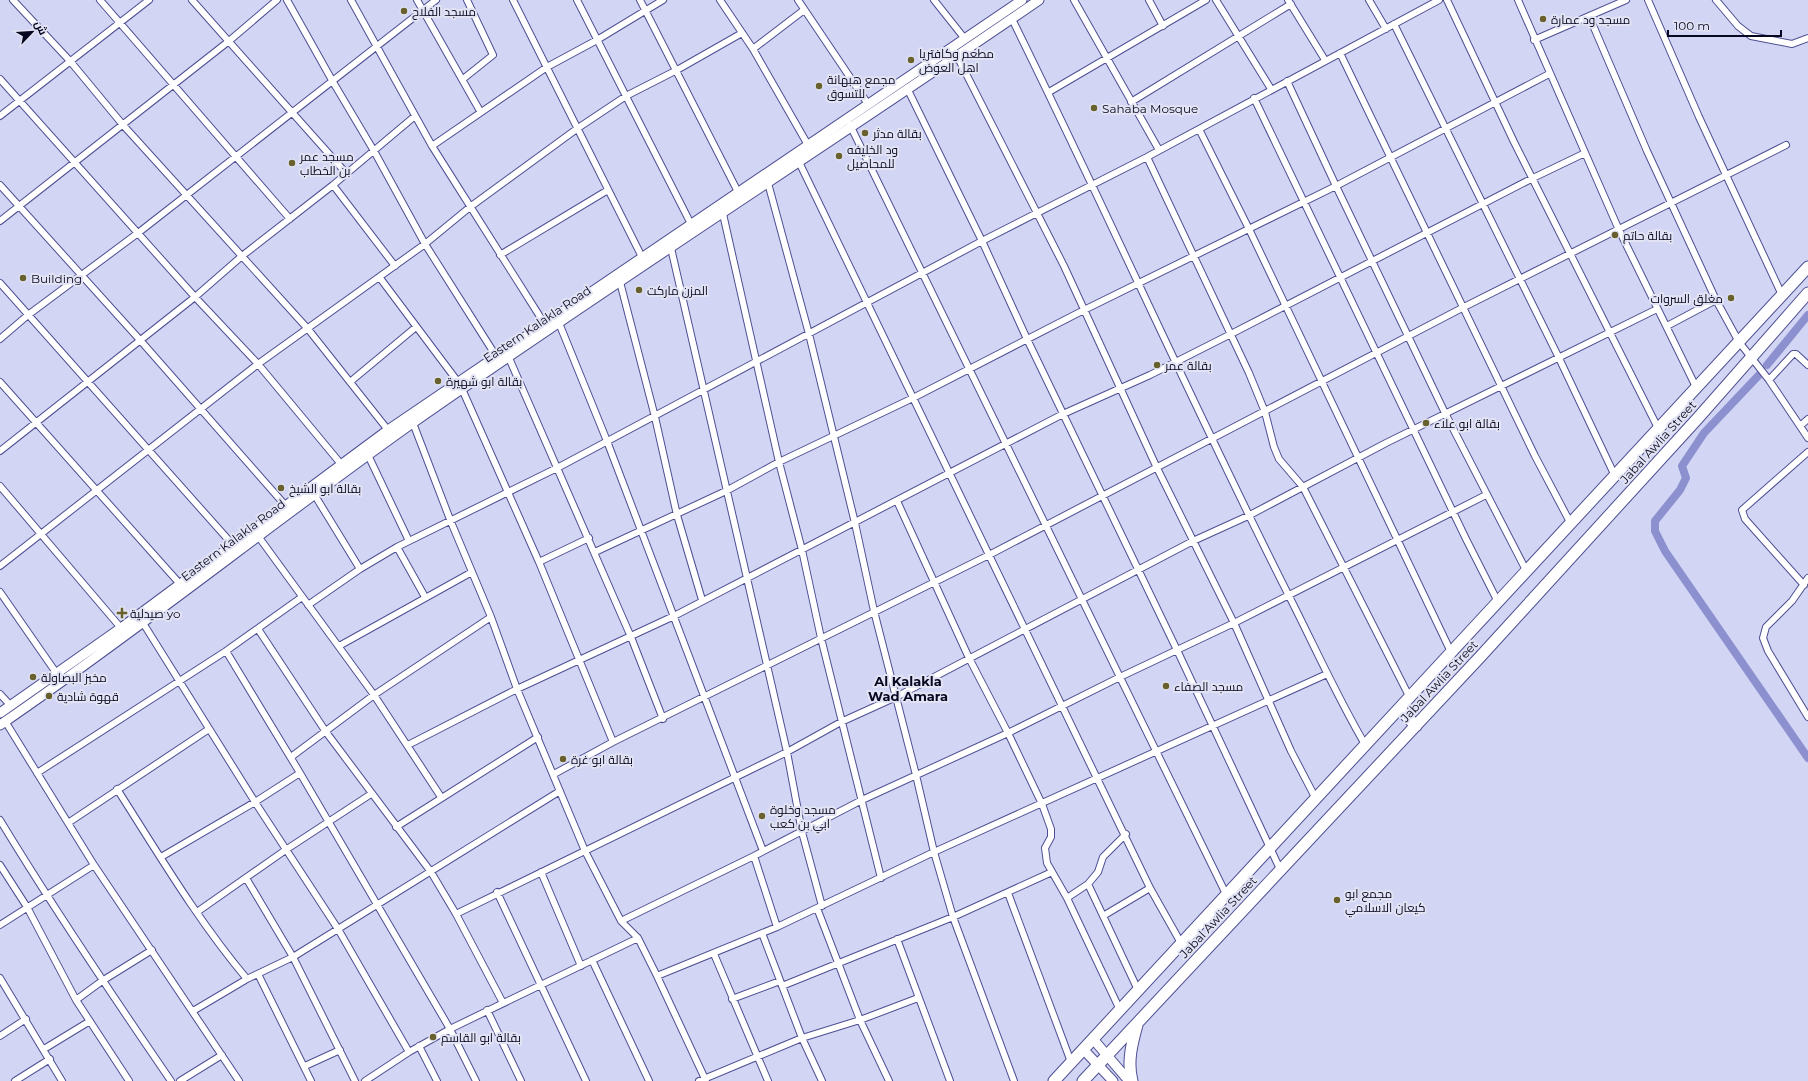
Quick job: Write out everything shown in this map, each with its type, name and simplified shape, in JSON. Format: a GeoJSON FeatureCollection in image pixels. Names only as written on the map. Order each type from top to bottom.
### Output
{"type":"FeatureCollection","features":[{"type":"Feature","properties":{"kind":"highway","name":"Jabal Awlia Street"},"geometry":{"type":"LineString","coordinates":[[1071,1062],[1226,894],[1366,746],[1451,652],[1527,572],[1658,428],[1808,267]]}},
{"type":"Feature","properties":{"kind":"highway","name":"Jabal Awlia Street"},"geometry":{"type":"LineString","coordinates":[[1083,1081],[1280,869],[1416,726],[1752,357],[1808,293]]}},
{"type":"Feature","properties":{"kind":"highway"},"geometry":{"type":"LineString","coordinates":[[1400,709],[1416,726]]}},
{"type":"Feature","properties":{"kind":"highway"},"geometry":{"type":"LineString","coordinates":[[1132,1081],[1130,1066],[1131,1048],[1137,1023]]}},
{"type":"Feature","properties":{"kind":"highway"},"geometry":{"type":"LineString","coordinates":[[1054,1081],[1071,1062]]}},
{"type":"Feature","properties":{"kind":"street"},"geometry":{"type":"LineString","coordinates":[[13,0],[70,61],[123,125],[308,329],[388,430]]}},
{"type":"Feature","properties":{"kind":"street"},"geometry":{"type":"LineString","coordinates":[[100,0],[290,219]]}},
{"type":"Feature","properties":{"kind":"street"},"geometry":{"type":"LineString","coordinates":[[0,116],[149,0]]}},
{"type":"Feature","properties":{"kind":"street"},"geometry":{"type":"LineString","coordinates":[[192,0],[346,172]]}},
{"type":"Feature","properties":{"kind":"street"},"geometry":{"type":"LineString","coordinates":[[0,221],[229,42],[277,0]]}},
{"type":"Feature","properties":{"kind":"street"},"geometry":{"type":"LineString","coordinates":[[287,0],[333,82],[374,150],[425,244],[496,356]]}},
{"type":"Feature","properties":{"kind":"street"},"geometry":{"type":"LineString","coordinates":[[351,0],[432,146],[544,323]]}},
{"type":"Feature","properties":{"kind":"street"},"geometry":{"type":"LineString","coordinates":[[417,0],[480,111]]}},
{"type":"Feature","properties":{"kind":"street"},"geometry":{"type":"LineString","coordinates":[[0,339],[28,315],[138,233],[436,0]]}},
{"type":"Feature","properties":{"kind":"street"},"geometry":{"type":"LineString","coordinates":[[463,79],[493,55],[467,0]]}},
{"type":"Feature","properties":{"kind":"street"},"geometry":{"type":"LineString","coordinates":[[513,0],[642,257]]}},
{"type":"Feature","properties":{"kind":"street"},"geometry":{"type":"LineString","coordinates":[[577,0],[691,224]]}},
{"type":"Feature","properties":{"kind":"street"},"geometry":{"type":"LineString","coordinates":[[640,0],[738,192]]}},
{"type":"Feature","properties":{"kind":"street"},"geometry":{"type":"LineString","coordinates":[[432,146],[480,111],[547,67],[597,40],[663,0]]}},
{"type":"Feature","properties":{"kind":"street"},"geometry":{"type":"LineString","coordinates":[[720,0],[753,49],[808,145]]}},
{"type":"Feature","properties":{"kind":"street"},"geometry":{"type":"LineString","coordinates":[[798,0],[868,104]]}},
{"type":"Feature","properties":{"kind":"street"},"geometry":{"type":"LineString","coordinates":[[934,0],[965,39]]}},
{"type":"Feature","properties":{"kind":"street","name":"Eastern Kalakla Road"},"geometry":{"type":"LineString","coordinates":[[2,720],[11,706],[121,628],[388,430],[509,358],[670,248],[723,214],[799,162],[849,122],[868,104],[965,39],[1011,3],[1022,0]]}},
{"type":"Feature","properties":{"kind":"street","name":"Eastern Kalakla Road"},"geometry":{"type":"LineString","coordinates":[[2,720],[144,622],[314,494],[413,423],[496,356],[808,145],[907,88],[1039,0]]}},
{"type":"Feature","properties":{"kind":"street"},"geometry":{"type":"LineString","coordinates":[[1074,0],[1159,150]]}},
{"type":"Feature","properties":{"kind":"street"},"geometry":{"type":"LineString","coordinates":[[1148,0],[1163,26]]}},
{"type":"Feature","properties":{"kind":"street"},"geometry":{"type":"LineString","coordinates":[[1049,92],[1206,0]]}},
{"type":"Feature","properties":{"kind":"street"},"geometry":{"type":"LineString","coordinates":[[1216,0],[1271,89]]}},
{"type":"Feature","properties":{"kind":"street"},"geometry":{"type":"LineString","coordinates":[[1368,0],[1386,29]]}},
{"type":"Feature","properties":{"kind":"street"},"geometry":{"type":"LineString","coordinates":[[308,605],[360,568],[397,547],[451,522],[655,417],[756,361],[923,274],[982,241],[1147,157],[1254,98],[1439,0]]}},
{"type":"Feature","properties":{"kind":"street"},"geometry":{"type":"LineString","coordinates":[[1447,0],[1495,102],[1658,428]]}},
{"type":"Feature","properties":{"kind":"street"},"geometry":{"type":"LineString","coordinates":[[1518,0],[1534,40],[1619,230],[1696,387]]}},
{"type":"Feature","properties":{"kind":"street"},"geometry":{"type":"LineString","coordinates":[[1534,40],[1626,0]]}},
{"type":"Feature","properties":{"kind":"street"},"geometry":{"type":"LineString","coordinates":[[1648,0],[1726,177],[1782,295]]}},
{"type":"Feature","properties":{"kind":"street"},"geometry":{"type":"LineString","coordinates":[[1716,0],[1738,26],[1751,36],[1792,44],[1808,38]]}},
{"type":"Feature","properties":{"kind":"street"},"geometry":{"type":"LineString","coordinates":[[1131,102],[1290,2],[1325,60]]}},
{"type":"Feature","properties":{"kind":"street"},"geometry":{"type":"LineString","coordinates":[[753,49],[804,10]]}},
{"type":"Feature","properties":{"kind":"street"},"geometry":{"type":"LineString","coordinates":[[1588,16],[1628,110],[1672,202],[1716,300],[1739,342],[1769,380],[1808,438]]}},
{"type":"Feature","properties":{"kind":"street"},"geometry":{"type":"LineString","coordinates":[[1012,19],[1049,92],[1248,516],[1289,595],[1326,674],[1366,746]]}},
{"type":"Feature","properties":{"kind":"street"},"geometry":{"type":"LineString","coordinates":[[1394,24],[1558,356],[1615,476]]}},
{"type":"Feature","properties":{"kind":"street"},"geometry":{"type":"LineString","coordinates":[[0,566],[258,364],[380,278],[470,207],[578,128],[626,96],[677,70],[742,33]]}},
{"type":"Feature","properties":{"kind":"street"},"geometry":{"type":"LineString","coordinates":[[1340,53],[1502,385],[1534,456],[1571,524]]}},
{"type":"Feature","properties":{"kind":"street"},"geometry":{"type":"LineString","coordinates":[[957,56],[1084,310],[1157,468],[1234,623],[1268,701],[1316,799]]}},
{"type":"Feature","properties":{"kind":"street"},"geometry":{"type":"LineString","coordinates":[[595,552],[677,515],[726,491],[779,462],[969,370],[1084,310],[1336,186],[1445,127],[1549,74]]}},
{"type":"Feature","properties":{"kind":"street"},"geometry":{"type":"LineString","coordinates":[[0,79],[194,296],[258,364],[341,464]]}},
{"type":"Feature","properties":{"kind":"street"},"geometry":{"type":"LineString","coordinates":[[1287,81],[1445,413],[1527,572]]}},
{"type":"Feature","properties":{"kind":"street"},"geometry":{"type":"LineString","coordinates":[[907,88],[982,241],[1027,339],[1137,570],[1177,650],[1280,869]]}},
{"type":"Feature","properties":{"kind":"street"},"geometry":{"type":"LineString","coordinates":[[1254,98],[1340,279],[1498,602]]}},
{"type":"Feature","properties":{"kind":"street"},"geometry":{"type":"LineString","coordinates":[[0,451],[290,219],[415,116]]}},
{"type":"Feature","properties":{"kind":"street"},"geometry":{"type":"LineString","coordinates":[[849,122],[1226,894]]}},
{"type":"Feature","properties":{"kind":"street"},"geometry":{"type":"LineString","coordinates":[[1199,128],[1249,229],[1357,458],[1451,652]]}},
{"type":"Feature","properties":{"kind":"street"},"geometry":{"type":"LineString","coordinates":[[554,774],[614,742],[663,719],[874,611],[989,555],[1322,383],[1464,307],[1572,254],[1672,202],[1726,177],[1786,145]]}},
{"type":"Feature","properties":{"kind":"street"},"geometry":{"type":"LineString","coordinates":[[408,745],[517,689],[674,616],[746,576],[802,550],[949,475],[1063,414],[1175,362],[1231,334],[1374,262],[1533,178],[1585,153]]}},
{"type":"Feature","properties":{"kind":"street"},"geometry":{"type":"LineString","coordinates":[[1147,157],[1231,334],[1265,412],[1274,447],[1279,459],[1302,487],[1410,698]]}},
{"type":"Feature","properties":{"kind":"street"},"geometry":{"type":"LineString","coordinates":[[799,162],[949,475],[1126,834],[1150,888],[1181,943]]}},
{"type":"Feature","properties":{"kind":"street"},"geometry":{"type":"LineString","coordinates":[[768,183],[809,334],[855,523],[874,611],[934,852],[953,917],[1014,1081]]}},
{"type":"Feature","properties":{"kind":"street"},"geometry":{"type":"LineString","coordinates":[[333,184],[395,266]]}},
{"type":"Feature","properties":{"kind":"street"},"geometry":{"type":"LineString","coordinates":[[0,185],[18,207],[201,408],[285,505]]}},
{"type":"Feature","properties":{"kind":"street"},"geometry":{"type":"LineString","coordinates":[[500,254],[608,190]]}},
{"type":"Feature","properties":{"kind":"street"},"geometry":{"type":"LineString","coordinates":[[723,214],[779,462],[802,550],[841,722],[881,878]]}},
{"type":"Feature","properties":{"kind":"street"},"geometry":{"type":"LineString","coordinates":[[670,248],[704,389],[786,752],[819,907],[837,963],[860,1020],[889,1081]]}},
{"type":"Feature","properties":{"kind":"street"},"geometry":{"type":"LineString","coordinates":[[380,278],[460,386],[539,562],[614,742]]}},
{"type":"Feature","properties":{"kind":"street"},"geometry":{"type":"LineString","coordinates":[[620,282],[655,417],[677,515],[702,600]]}},
{"type":"Feature","properties":{"kind":"street"},"geometry":{"type":"LineString","coordinates":[[0,283],[233,545]]}},
{"type":"Feature","properties":{"kind":"street"},"geometry":{"type":"LineString","coordinates":[[1667,326],[1716,300]]}},
{"type":"Feature","properties":{"kind":"street"},"geometry":{"type":"LineString","coordinates":[[456,914],[497,892],[586,851],[736,777],[841,722],[896,697],[1193,541],[1248,516],[1413,429],[1558,356],[1657,309]]}},
{"type":"Feature","properties":{"kind":"street"},"geometry":{"type":"LineString","coordinates":[[559,323],[607,441],[763,851]]}},
{"type":"Feature","properties":{"kind":"street"},"geometry":{"type":"LineString","coordinates":[[350,382],[416,327]]}},
{"type":"Feature","properties":{"kind":"street"},"geometry":{"type":"LineString","coordinates":[[1769,380],[1792,354],[1796,354],[1808,365]]}},
{"type":"Feature","properties":{"kind":"street"},"geometry":{"type":"LineString","coordinates":[[509,358],[559,467],[631,636],[663,719]]}},
{"type":"Feature","properties":{"kind":"street"},"geometry":{"type":"LineString","coordinates":[[0,382],[180,584]]}},
{"type":"Feature","properties":{"kind":"street"},"geometry":{"type":"LineString","coordinates":[[1800,426],[1808,419]]}},
{"type":"Feature","properties":{"kind":"street"},"geometry":{"type":"LineString","coordinates":[[413,423],[451,522],[491,617],[517,689],[586,851],[621,921],[638,938],[658,976],[703,1080],[802,1038],[860,1020],[918,998]]}},
{"type":"Feature","properties":{"kind":"street"},"geometry":{"type":"LineString","coordinates":[[1804,585],[1745,518],[1742,510],[1808,452]]}},
{"type":"Feature","properties":{"kind":"street"},"geometry":{"type":"LineString","coordinates":[[368,455],[409,541]]}},
{"type":"Feature","properties":{"kind":"street"},"geometry":{"type":"LineString","coordinates":[[0,486],[121,628]]}},
{"type":"Feature","properties":{"kind":"street"},"geometry":{"type":"LineString","coordinates":[[314,494],[360,568]]}},
{"type":"Feature","properties":{"kind":"street"},"geometry":{"type":"LineString","coordinates":[[621,921],[802,832],[862,800],[1008,733],[1120,676],[1234,623],[1486,495]]}},
{"type":"Feature","properties":{"kind":"street"},"geometry":{"type":"LineString","coordinates":[[897,501],[969,658],[1008,733],[1042,804],[1051,829],[1052,837],[1045,848],[1045,853],[1052,872],[1067,898],[1120,1010]]}},
{"type":"Feature","properties":{"kind":"street"},"geometry":{"type":"LineString","coordinates":[[258,536],[374,695],[441,797]]}},
{"type":"Feature","properties":{"kind":"street"},"geometry":{"type":"LineString","coordinates":[[539,562],[589,538]]}},
{"type":"Feature","properties":{"kind":"street"},"geometry":{"type":"LineString","coordinates":[[397,547],[425,597]]}},
{"type":"Feature","properties":{"kind":"street"},"geometry":{"type":"LineString","coordinates":[[339,646],[472,572]]}},
{"type":"Feature","properties":{"kind":"street"},"geometry":{"type":"LineString","coordinates":[[1808,578],[1804,585],[1766,628],[1763,638],[1768,652],[1808,717]]}},
{"type":"Feature","properties":{"kind":"street"},"geometry":{"type":"LineString","coordinates":[[0,592],[57,674]]}},
{"type":"Feature","properties":{"kind":"street"},"geometry":{"type":"LineString","coordinates":[[37,774],[226,651],[302,597]]}},
{"type":"Feature","properties":{"kind":"street"},"geometry":{"type":"LineString","coordinates":[[291,757],[374,695],[491,617]]}},
{"type":"Feature","properties":{"kind":"street"},"geometry":{"type":"LineString","coordinates":[[144,622],[255,802],[338,929],[409,1052]]}},
{"type":"Feature","properties":{"kind":"street"},"geometry":{"type":"LineString","coordinates":[[258,629],[326,732],[431,872],[456,914],[503,1003]]}},
{"type":"Feature","properties":{"kind":"street"},"geometry":{"type":"LineString","coordinates":[[226,651],[291,757],[450,1029],[476,1081]]}},
{"type":"Feature","properties":{"kind":"street"},"geometry":{"type":"LineString","coordinates":[[658,976],[777,927],[934,852],[1326,674]]}},
{"type":"Feature","properties":{"kind":"street"},"geometry":{"type":"LineString","coordinates":[[0,694],[11,706]]}},
{"type":"Feature","properties":{"kind":"street"},"geometry":{"type":"LineString","coordinates":[[2,720],[94,865],[239,1081]]}},
{"type":"Feature","properties":{"kind":"street"},"geometry":{"type":"LineString","coordinates":[[68,823],[209,729]]}},
{"type":"Feature","properties":{"kind":"street"},"geometry":{"type":"LineString","coordinates":[[396,827],[441,797],[538,737]]}},
{"type":"Feature","properties":{"kind":"street"},"geometry":{"type":"LineString","coordinates":[[161,857],[255,802],[300,773]]}},
{"type":"Feature","properties":{"kind":"street"},"geometry":{"type":"LineString","coordinates":[[117,789],[197,912],[247,979]]}},
{"type":"Feature","properties":{"kind":"street"},"geometry":{"type":"LineString","coordinates":[[193,1011],[247,979],[293,957],[560,791]]}},
{"type":"Feature","properties":{"kind":"street"},"geometry":{"type":"LineString","coordinates":[[197,912],[287,849],[371,794]]}},
{"type":"Feature","properties":{"kind":"street"},"geometry":{"type":"LineString","coordinates":[[0,820],[46,895],[102,981],[171,1081]]}},
{"type":"Feature","properties":{"kind":"street"},"geometry":{"type":"LineString","coordinates":[[1067,898],[1088,884],[1098,872],[1103,857],[1126,834]]}},
{"type":"Feature","properties":{"kind":"street"},"geometry":{"type":"LineString","coordinates":[[754,856],[777,927]]}},
{"type":"Feature","properties":{"kind":"street"},"geometry":{"type":"LineString","coordinates":[[0,864],[27,907],[76,1000],[129,1081]]}},
{"type":"Feature","properties":{"kind":"street"},"geometry":{"type":"LineString","coordinates":[[0,925],[94,865]]}},
{"type":"Feature","properties":{"kind":"street"},"geometry":{"type":"LineString","coordinates":[[541,872],[581,966]]}},
{"type":"Feature","properties":{"kind":"street"},"geometry":{"type":"LineString","coordinates":[[732,999],[837,963],[953,917],[1052,872]]}},
{"type":"Feature","properties":{"kind":"street"},"geometry":{"type":"LineString","coordinates":[[246,878],[293,957],[355,1081]]}},
{"type":"Feature","properties":{"kind":"street"},"geometry":{"type":"LineString","coordinates":[[1088,884],[1138,990]]}},
{"type":"Feature","properties":{"kind":"street"},"geometry":{"type":"LineString","coordinates":[[1103,916],[1150,888]]}},
{"type":"Feature","properties":{"kind":"street"},"geometry":{"type":"LineString","coordinates":[[497,892],[586,1081]]}},
{"type":"Feature","properties":{"kind":"street"},"geometry":{"type":"LineString","coordinates":[[1008,893],[1071,1062]]}},
{"type":"Feature","properties":{"kind":"street"},"geometry":{"type":"LineString","coordinates":[[762,933],[802,1038],[822,1081]]}},
{"type":"Feature","properties":{"kind":"street"},"geometry":{"type":"LineString","coordinates":[[365,1081],[374,1079],[409,1052],[450,1029],[638,938]]}},
{"type":"Feature","properties":{"kind":"street"},"geometry":{"type":"LineString","coordinates":[[897,939],[950,1081]]}},
{"type":"Feature","properties":{"kind":"street"},"geometry":{"type":"LineString","coordinates":[[76,1000],[102,981],[152,950]]}},
{"type":"Feature","properties":{"kind":"street"},"geometry":{"type":"LineString","coordinates":[[714,954],[768,1081]]}},
{"type":"Feature","properties":{"kind":"street"},"geometry":{"type":"LineString","coordinates":[[592,960],[649,1081]]}},
{"type":"Feature","properties":{"kind":"street"},"geometry":{"type":"LineString","coordinates":[[258,974],[305,1066],[311,1081]]}},
{"type":"Feature","properties":{"kind":"street"},"geometry":{"type":"LineString","coordinates":[[0,978],[62,1081]]}},
{"type":"Feature","properties":{"kind":"street"},"geometry":{"type":"LineString","coordinates":[[487,1010],[521,1081]]}},
{"type":"Feature","properties":{"kind":"street"},"geometry":{"type":"LineString","coordinates":[[0,1036],[26,1019]]}},
{"type":"Feature","properties":{"kind":"street"},"geometry":{"type":"LineString","coordinates":[[44,1049],[90,1021]]}},
{"type":"Feature","properties":{"kind":"street"},"geometry":{"type":"LineString","coordinates":[[1093,1039],[1108,1054],[1129,1081]]}},
{"type":"Feature","properties":{"kind":"street"},"geometry":{"type":"LineString","coordinates":[[419,1046],[437,1081]]}},
{"type":"Feature","properties":{"kind":"street"},"geometry":{"type":"LineString","coordinates":[[1084,1049],[1114,1081]]}},
{"type":"Feature","properties":{"kind":"street"},"geometry":{"type":"LineString","coordinates":[[305,1066],[340,1050]]}},
{"type":"Feature","properties":{"kind":"street"},"geometry":{"type":"LineString","coordinates":[[180,1081],[222,1055]]}},
{"type":"Feature","properties":{"kind":"street"},"geometry":{"type":"LineString","coordinates":[[15,1081],[50,1059]]}},
{"type":"Feature","properties":{"kind":"waterway"},"geometry":{"type":"LineString","coordinates":[[1767,365],[1808,315]]}},
{"type":"Feature","properties":{"kind":"waterway"},"geometry":{"type":"LineString","coordinates":[[1759,375],[1704,433],[1682,466],[1686,478],[1680,490],[1655,521],[1655,531],[1665,551],[1808,758]]}},
{"type":"Feature","properties":{"kind":"place","name":"مسجد الفلاح"},"geometry":{"type":"Point","coordinates":[404,11]}},
{"type":"Feature","properties":{"kind":"place","name":"مسجد ود عمارة"},"geometry":{"type":"Point","coordinates":[1543,19]}},
{"type":"Feature","properties":{"kind":"place","name":"مطعم وكافتريا اهل العوض"},"geometry":{"type":"Point","coordinates":[911,60]}},
{"type":"Feature","properties":{"kind":"place","name":"مجمع هبهانة للتسوق"},"geometry":{"type":"Point","coordinates":[819,86]}},
{"type":"Feature","properties":{"kind":"place","name":"Sahaba Mosque"},"geometry":{"type":"Point","coordinates":[1094,108]}},
{"type":"Feature","properties":{"kind":"place","name":"بقالة مدثر"},"geometry":{"type":"Point","coordinates":[865,133]}},
{"type":"Feature","properties":{"kind":"place","name":"ود الخليفه للمحاصيل"},"geometry":{"type":"Point","coordinates":[839,156]}},
{"type":"Feature","properties":{"kind":"place","name":"مسجد عمر بن الخطاب"},"geometry":{"type":"Point","coordinates":[292,163]}},
{"type":"Feature","properties":{"kind":"place","name":"بقالة حاتم"},"geometry":{"type":"Point","coordinates":[1615,235]}},
{"type":"Feature","properties":{"kind":"place","name":"Building"},"geometry":{"type":"Point","coordinates":[23,278]}},
{"type":"Feature","properties":{"kind":"place","name":"المزن ماركت"},"geometry":{"type":"Point","coordinates":[639,290]}},
{"type":"Feature","properties":{"kind":"place","name":"مغلق السروات"},"geometry":{"type":"Point","coordinates":[1731,298]}},
{"type":"Feature","properties":{"kind":"place","name":"بقالة عمر"},"geometry":{"type":"Point","coordinates":[1157,365]}},
{"type":"Feature","properties":{"kind":"place","name":"بقالة ابو شهيرة"},"geometry":{"type":"Point","coordinates":[438,381]}},
{"type":"Feature","properties":{"kind":"place","name":"بقالة ابو علاء"},"geometry":{"type":"Point","coordinates":[1426,423]}},
{"type":"Feature","properties":{"kind":"place","name":"بقالة ابو الشيخ"},"geometry":{"type":"Point","coordinates":[281,488]}},
{"type":"Feature","properties":{"kind":"place","name":"صيدلية yo"},"geometry":{"type":"Point","coordinates":[122,613]}},
{"type":"Feature","properties":{"kind":"place","name":"مخبز البصاولة"},"geometry":{"type":"Point","coordinates":[33,677]}},
{"type":"Feature","properties":{"kind":"place","name":"مسجد الصفاء"},"geometry":{"type":"Point","coordinates":[1166,686]}},
{"type":"Feature","properties":{"kind":"place","name":"قهوة شادية"},"geometry":{"type":"Point","coordinates":[49,696]}},
{"type":"Feature","properties":{"kind":"place","name":"بقالة ابو غرة"},"geometry":{"type":"Point","coordinates":[563,759]}},
{"type":"Feature","properties":{"kind":"place","name":"مسجد وخلوة ابي بن كعب"},"geometry":{"type":"Point","coordinates":[762,816]}},
{"type":"Feature","properties":{"kind":"place","name":"مجمع ابو كيعان الاسلامي"},"geometry":{"type":"Point","coordinates":[1337,900]}},
{"type":"Feature","properties":{"kind":"place","name":"بقالة ابو القاسم"},"geometry":{"type":"Point","coordinates":[433,1037]}},
{"type":"Feature","properties":{"kind":"district","name":"Al Kalakla Wad Amara"},"geometry":{"type":"Point","coordinates":[908,688]}}]}
